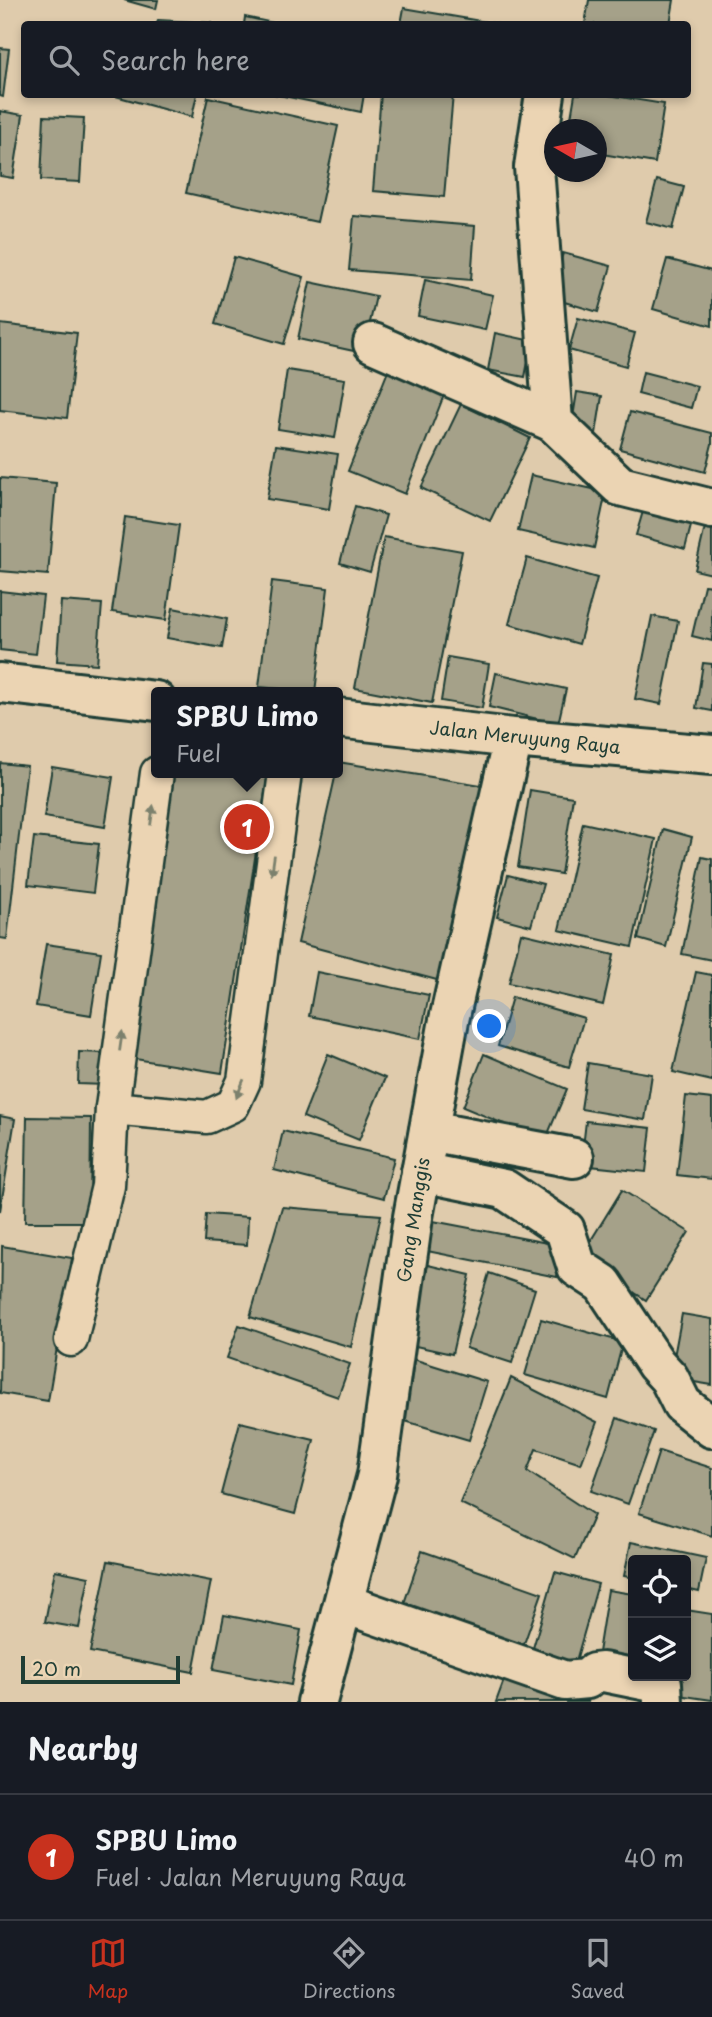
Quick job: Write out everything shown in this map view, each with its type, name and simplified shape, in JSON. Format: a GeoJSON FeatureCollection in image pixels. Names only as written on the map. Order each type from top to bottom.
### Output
{"type":"FeatureCollection","features":[{"type":"Feature","properties":{"kind":"street"},"geometry":{"type":"LineString","coordinates":[[544,98],[534,167],[552,422]]}},
{"type":"Feature","properties":{"kind":"street"},"geometry":{"type":"LineString","coordinates":[[373,343],[552,422],[620,486],[712,509]]}},
{"type":"Feature","properties":{"kind":"street"},"geometry":{"type":"LineString","coordinates":[[0,683],[151,700]]}},
{"type":"Feature","properties":{"kind":"street","name":"Jalan Meruyung Raya"},"geometry":{"type":"LineString","coordinates":[[343,719],[513,738],[712,755]]}},
{"type":"Feature","properties":{"kind":"street","name":"Gang Manggis"},"geometry":{"type":"LineString","coordinates":[[317,1702],[377,1475],[421,1172],[449,1020],[513,738]]}},
{"type":"Feature","properties":{"kind":"street"},"geometry":{"type":"LineString","coordinates":[[429,1131],[574,1158]]}},
{"type":"Feature","properties":{"kind":"street"},"geometry":{"type":"LineString","coordinates":[[421,1172],[504,1189],[565,1230],[577,1268],[603,1284],[656,1364],[669,1378],[682,1404],[712,1428]]}},
{"type":"Feature","properties":{"kind":"street"},"geometry":{"type":"LineString","coordinates":[[345,1604],[565,1681],[587,1679],[594,1673],[603,1672],[662,1684],[663,1702]]}},
{"type":"Feature","properties":{"kind":"lane"},"geometry":{"type":"LineString","coordinates":[[71,1340],[108,1186],[112,1108],[156,778]]}},
{"type":"Feature","properties":{"kind":"lane"},"geometry":{"type":"LineString","coordinates":[[112,1108],[207,1117],[233,1105],[244,1081],[284,778]]}},
{"type":"Feature","properties":{"kind":"building"},"geometry":{"type":"Polygon","coordinates":[[[124,0],[158,0],[156,9],[124,0]]]}},
{"type":"Feature","properties":{"kind":"building"},"geometry":{"type":"Polygon","coordinates":[[[589,0],[674,0],[670,21],[586,21],[589,0]]]}},
{"type":"Feature","properties":{"kind":"building"},"geometry":{"type":"Polygon","coordinates":[[[404,8],[480,21],[402,21],[404,8]]]}},
{"type":"Feature","properties":{"kind":"building"},"geometry":{"type":"Polygon","coordinates":[[[245,17],[264,21],[244,21],[245,17]]]}},
{"type":"Feature","properties":{"kind":"building"},"geometry":{"type":"Polygon","coordinates":[[[0,48],[9,49],[3,97],[0,96],[0,48]]]}},
{"type":"Feature","properties":{"kind":"building"},"geometry":{"type":"Polygon","coordinates":[[[123,98],[196,98],[192,117],[123,98]]]}},
{"type":"Feature","properties":{"kind":"building"},"geometry":{"type":"Polygon","coordinates":[[[208,98],[338,126],[317,222],[186,193],[208,98]]]}},
{"type":"Feature","properties":{"kind":"building"},"geometry":{"type":"Polygon","coordinates":[[[293,98],[363,98],[361,112],[293,98]]]}},
{"type":"Feature","properties":{"kind":"building"},"geometry":{"type":"Polygon","coordinates":[[[381,98],[453,98],[444,197],[373,191],[381,98]]]}},
{"type":"Feature","properties":{"kind":"building"},"geometry":{"type":"Polygon","coordinates":[[[574,98],[627,98],[664,104],[655,163],[607,155],[607,119],[571,119],[574,98]]]}},
{"type":"Feature","properties":{"kind":"building"},"geometry":{"type":"Polygon","coordinates":[[[0,111],[23,115],[13,178],[0,176],[0,111]]]}},
{"type":"Feature","properties":{"kind":"building"},"geometry":{"type":"Polygon","coordinates":[[[44,116],[84,118],[80,182],[41,180],[44,116]]]}},
{"type":"Feature","properties":{"kind":"building"},"geometry":{"type":"Polygon","coordinates":[[[657,180],[684,187],[673,229],[646,222],[657,180]]]}},
{"type":"Feature","properties":{"kind":"building"},"geometry":{"type":"Polygon","coordinates":[[[354,216],[475,226],[471,280],[349,270],[354,216]]]}},
{"type":"Feature","properties":{"kind":"building"},"geometry":{"type":"Polygon","coordinates":[[[563,253],[611,266],[598,312],[551,298],[563,253]]]}},
{"type":"Feature","properties":{"kind":"building"},"geometry":{"type":"Polygon","coordinates":[[[234,257],[304,277],[284,344],[215,324],[234,257]]]}},
{"type":"Feature","properties":{"kind":"building"},"geometry":{"type":"Polygon","coordinates":[[[667,259],[712,271],[712,326],[653,309],[667,259]]]}},
{"type":"Feature","properties":{"kind":"building"},"geometry":{"type":"Polygon","coordinates":[[[425,280],[493,295],[485,330],[418,316],[425,280]]]}},
{"type":"Feature","properties":{"kind":"building"},"geometry":{"type":"Polygon","coordinates":[[[310,282],[376,296],[363,353],[298,339],[310,282]]]}},
{"type":"Feature","properties":{"kind":"building"},"geometry":{"type":"Polygon","coordinates":[[[578,318],[635,333],[626,366],[569,350],[578,318]]]}},
{"type":"Feature","properties":{"kind":"building"},"geometry":{"type":"Polygon","coordinates":[[[0,324],[77,333],[67,418],[0,410],[0,324]]]}},
{"type":"Feature","properties":{"kind":"building"},"geometry":{"type":"Polygon","coordinates":[[[495,333],[532,341],[525,377],[488,370],[495,333]]]}},
{"type":"Feature","properties":{"kind":"building"},"geometry":{"type":"Polygon","coordinates":[[[287,370],[345,379],[335,438],[278,429],[287,370]]]}},
{"type":"Feature","properties":{"kind":"building"},"geometry":{"type":"Polygon","coordinates":[[[388,371],[444,395],[405,494],[348,471],[388,371]]]}},
{"type":"Feature","properties":{"kind":"building"},"geometry":{"type":"Polygon","coordinates":[[[643,372],[697,386],[691,408],[638,394],[643,372]]]}},
{"type":"Feature","properties":{"kind":"building"},"geometry":{"type":"Polygon","coordinates":[[[577,392],[602,396],[595,440],[570,436],[577,392]]]}},
{"type":"Feature","properties":{"kind":"building"},"geometry":{"type":"Polygon","coordinates":[[[461,404],[530,438],[490,521],[421,488],[461,404]]]}},
{"type":"Feature","properties":{"kind":"building"},"geometry":{"type":"Polygon","coordinates":[[[630,412],[712,433],[705,472],[620,449],[630,412]]]}},
{"type":"Feature","properties":{"kind":"building"},"geometry":{"type":"Polygon","coordinates":[[[276,445],[338,454],[329,509],[267,499],[276,445]]]}},
{"type":"Feature","properties":{"kind":"building"},"geometry":{"type":"Polygon","coordinates":[[[531,475],[606,492],[594,548],[518,531],[531,475]]]}},
{"type":"Feature","properties":{"kind":"building"},"geometry":{"type":"Polygon","coordinates":[[[0,478],[56,483],[48,575],[0,571],[0,478]]]}},
{"type":"Feature","properties":{"kind":"building"},"geometry":{"type":"Polygon","coordinates":[[[355,506],[386,515],[370,572],[340,563],[355,506]]]}},
{"type":"Feature","properties":{"kind":"building"},"geometry":{"type":"Polygon","coordinates":[[[644,508],[692,522],[685,549],[636,535],[644,508]]]}},
{"type":"Feature","properties":{"kind":"building"},"geometry":{"type":"Polygon","coordinates":[[[708,514],[712,515],[712,574],[695,570],[708,514]]]}},
{"type":"Feature","properties":{"kind":"building"},"geometry":{"type":"Polygon","coordinates":[[[125,517],[179,525],[166,620],[112,612],[125,517]]]}},
{"type":"Feature","properties":{"kind":"building"},"geometry":{"type":"Polygon","coordinates":[[[384,537],[462,551],[432,703],[355,688],[384,537]]]}},
{"type":"Feature","properties":{"kind":"building"},"geometry":{"type":"Polygon","coordinates":[[[527,558],[597,578],[579,644],[509,624],[527,558]]]}},
{"type":"Feature","properties":{"kind":"building"},"geometry":{"type":"Polygon","coordinates":[[[272,581],[328,588],[316,687],[259,687],[272,581]]]}},
{"type":"Feature","properties":{"kind":"building"},"geometry":{"type":"Polygon","coordinates":[[[704,585],[712,586],[712,641],[692,636],[704,585]]]}},
{"type":"Feature","properties":{"kind":"building"},"geometry":{"type":"Polygon","coordinates":[[[0,591],[43,596],[36,654],[0,650],[0,591]]]}},
{"type":"Feature","properties":{"kind":"building"},"geometry":{"type":"Polygon","coordinates":[[[61,601],[102,604],[97,664],[57,661],[61,601]]]}},
{"type":"Feature","properties":{"kind":"building"},"geometry":{"type":"Polygon","coordinates":[[[173,608],[227,619],[222,648],[167,638],[173,608]]]}},
{"type":"Feature","properties":{"kind":"building"},"geometry":{"type":"Polygon","coordinates":[[[652,616],[678,621],[661,704],[635,699],[652,616]]]}},
{"type":"Feature","properties":{"kind":"building"},"geometry":{"type":"Polygon","coordinates":[[[448,657],[489,664],[482,708],[441,701],[448,657]]]}},
{"type":"Feature","properties":{"kind":"building"},"geometry":{"type":"Polygon","coordinates":[[[703,663],[712,664],[712,711],[696,708],[703,663]]]}},
{"type":"Feature","properties":{"kind":"building"},"geometry":{"type":"Polygon","coordinates":[[[496,673],[566,689],[558,724],[489,707],[496,673]]]}},
{"type":"Feature","properties":{"kind":"building"},"geometry":{"type":"Polygon","coordinates":[[[0,763],[27,766],[7,939],[0,938],[0,763]]]}},
{"type":"Feature","properties":{"kind":"building"},"geometry":{"type":"Polygon","coordinates":[[[343,763],[500,788],[448,983],[298,943],[335,778],[343,778],[343,763]]]}},
{"type":"Feature","properties":{"kind":"building"},"geometry":{"type":"Polygon","coordinates":[[[52,767],[113,777],[105,827],[44,817],[52,767]]]}},
{"type":"Feature","properties":{"kind":"building"},"geometry":{"type":"Polygon","coordinates":[[[172,778],[267,778],[222,1073],[129,1058],[172,778]]]}},
{"type":"Feature","properties":{"kind":"building"},"geometry":{"type":"Polygon","coordinates":[[[530,790],[573,797],[561,874],[518,867],[530,790]]]}},
{"type":"Feature","properties":{"kind":"building"},"geometry":{"type":"Polygon","coordinates":[[[583,823],[656,839],[632,947],[559,930],[583,823]]]}},
{"type":"Feature","properties":{"kind":"building"},"geometry":{"type":"Polygon","coordinates":[[[663,829],[692,837],[666,947],[638,939],[663,829]]]}},
{"type":"Feature","properties":{"kind":"building"},"geometry":{"type":"Polygon","coordinates":[[[34,837],[99,844],[93,893],[28,885],[34,837]]]}},
{"type":"Feature","properties":{"kind":"building"},"geometry":{"type":"Polygon","coordinates":[[[702,857],[712,859],[712,960],[682,954],[702,857]]]}},
{"type":"Feature","properties":{"kind":"building"},"geometry":{"type":"Polygon","coordinates":[[[508,875],[543,884],[531,926],[497,917],[508,875]]]}},
{"type":"Feature","properties":{"kind":"building"},"geometry":{"type":"Polygon","coordinates":[[[521,933],[614,955],[603,1005],[509,983],[521,933]]]}},
{"type":"Feature","properties":{"kind":"building"},"geometry":{"type":"Polygon","coordinates":[[[46,944],[101,952],[91,1015],[36,1006],[46,944]]]}},
{"type":"Feature","properties":{"kind":"building"},"geometry":{"type":"Polygon","coordinates":[[[317,972],[429,995],[420,1039],[309,1016],[317,972]]]}},
{"type":"Feature","properties":{"kind":"building"},"geometry":{"type":"Polygon","coordinates":[[[696,972],[712,975],[712,1081],[673,1072],[696,972]]]}},
{"type":"Feature","properties":{"kind":"building"},"geometry":{"type":"Polygon","coordinates":[[[512,997],[584,1018],[569,1067],[498,1046],[512,997]]]}},
{"type":"Feature","properties":{"kind":"building"},"geometry":{"type":"Polygon","coordinates":[[[79,1052],[106,1053],[106,1085],[78,1084],[79,1052]]]}},
{"type":"Feature","properties":{"kind":"building"},"geometry":{"type":"Polygon","coordinates":[[[328,1054],[385,1078],[359,1140],[303,1117],[328,1054]]]}},
{"type":"Feature","properties":{"kind":"building"},"geometry":{"type":"Polygon","coordinates":[[[484,1054],[567,1089],[545,1141],[463,1107],[484,1054]]]}},
{"type":"Feature","properties":{"kind":"building"},"geometry":{"type":"Polygon","coordinates":[[[588,1063],[652,1074],[645,1120],[581,1109],[588,1063]]]}},
{"type":"Feature","properties":{"kind":"building"},"geometry":{"type":"Polygon","coordinates":[[[686,1096],[712,1099],[712,1179],[677,1175],[686,1096]]]}},
{"type":"Feature","properties":{"kind":"building"},"geometry":{"type":"Polygon","coordinates":[[[0,1116],[15,1119],[0,1211],[0,1116]]]}},
{"type":"Feature","properties":{"kind":"building"},"geometry":{"type":"Polygon","coordinates":[[[27,1117],[91,1118],[90,1222],[25,1222],[27,1117]]]}},
{"type":"Feature","properties":{"kind":"building"},"geometry":{"type":"Polygon","coordinates":[[[586,1121],[651,1128],[646,1172],[581,1165],[586,1121]]]}},
{"type":"Feature","properties":{"kind":"building"},"geometry":{"type":"Polygon","coordinates":[[[283,1131],[394,1158],[384,1198],[274,1170],[283,1131]]]}},
{"type":"Feature","properties":{"kind":"building"},"geometry":{"type":"Polygon","coordinates":[[[622,1190],[689,1232],[646,1300],[580,1258],[622,1190]]]}},
{"type":"Feature","properties":{"kind":"building"},"geometry":{"type":"Polygon","coordinates":[[[282,1207],[381,1215],[351,1347],[250,1317],[282,1207]]]}},
{"type":"Feature","properties":{"kind":"building"},"geometry":{"type":"Polygon","coordinates":[[[206,1214],[248,1217],[247,1245],[204,1242],[206,1214]]]}},
{"type":"Feature","properties":{"kind":"building"},"geometry":{"type":"Polygon","coordinates":[[[433,1221],[563,1246],[557,1277],[427,1251],[433,1221]]]}},
{"type":"Feature","properties":{"kind":"building"},"geometry":{"type":"Polygon","coordinates":[[[2,1246],[72,1258],[48,1401],[0,1393],[2,1246]]]}},
{"type":"Feature","properties":{"kind":"building"},"geometry":{"type":"Polygon","coordinates":[[[428,1265],[470,1275],[452,1354],[411,1345],[428,1265]]]}},
{"type":"Feature","properties":{"kind":"building"},"geometry":{"type":"Polygon","coordinates":[[[489,1273],[535,1289],[512,1363],[466,1348],[489,1273]]]}},
{"type":"Feature","properties":{"kind":"building"},"geometry":{"type":"Polygon","coordinates":[[[682,1314],[712,1319],[712,1385],[670,1378],[682,1314]]]}},
{"type":"Feature","properties":{"kind":"building"},"geometry":{"type":"Polygon","coordinates":[[[541,1319],[623,1342],[608,1399],[525,1375],[541,1319]]]}},
{"type":"Feature","properties":{"kind":"building"},"geometry":{"type":"Polygon","coordinates":[[[239,1325],[350,1364],[338,1397],[227,1358],[239,1325]]]}},
{"type":"Feature","properties":{"kind":"building"},"geometry":{"type":"Polygon","coordinates":[[[413,1359],[487,1382],[469,1440],[395,1418],[413,1359]]]}},
{"type":"Feature","properties":{"kind":"building"},"geometry":{"type":"Polygon","coordinates":[[[511,1378],[597,1422],[581,1464],[536,1449],[527,1471],[594,1515],[575,1559],[460,1503],[511,1378]]]}},
{"type":"Feature","properties":{"kind":"building"},"geometry":{"type":"Polygon","coordinates":[[[617,1418],[654,1431],[628,1504],[591,1491],[617,1418]]]}},
{"type":"Feature","properties":{"kind":"building"},"geometry":{"type":"Polygon","coordinates":[[[240,1422],[314,1440],[295,1514],[221,1494],[240,1422]]]}},
{"type":"Feature","properties":{"kind":"building"},"geometry":{"type":"Polygon","coordinates":[[[659,1451],[712,1468],[712,1536],[639,1513],[659,1451]]]}},
{"type":"Feature","properties":{"kind":"building"},"geometry":{"type":"Polygon","coordinates":[[[631,1542],[706,1558],[699,1592],[691,1590],[691,1555],[628,1555],[631,1542]]]}},
{"type":"Feature","properties":{"kind":"building"},"geometry":{"type":"Polygon","coordinates":[[[422,1551],[542,1593],[520,1655],[401,1612],[422,1551]]]}},
{"type":"Feature","properties":{"kind":"building"},"geometry":{"type":"Polygon","coordinates":[[[628,1557],[628,1577],[624,1576],[628,1557]]]}},
{"type":"Feature","properties":{"kind":"building"},"geometry":{"type":"Polygon","coordinates":[[[108,1561],[211,1581],[193,1672],[90,1652],[108,1561]]]}},
{"type":"Feature","properties":{"kind":"building"},"geometry":{"type":"Polygon","coordinates":[[[55,1570],[89,1577],[79,1628],[45,1622],[55,1570]]]}},
{"type":"Feature","properties":{"kind":"building"},"geometry":{"type":"Polygon","coordinates":[[[555,1572],[598,1584],[574,1668],[531,1655],[555,1572]]]}},
{"type":"Feature","properties":{"kind":"building"},"geometry":{"type":"Polygon","coordinates":[[[608,1590],[628,1593],[628,1670],[596,1665],[608,1590]]]}},
{"type":"Feature","properties":{"kind":"building"},"geometry":{"type":"Polygon","coordinates":[[[691,1611],[712,1614],[712,1700],[671,1694],[673,1681],[691,1681],[691,1611]]]}},
{"type":"Feature","properties":{"kind":"building"},"geometry":{"type":"Polygon","coordinates":[[[224,1615],[301,1630],[291,1685],[213,1670],[224,1615]]]}},
{"type":"Feature","properties":{"kind":"building"},"geometry":{"type":"Polygon","coordinates":[[[507,1672],[589,1702],[496,1702],[507,1672]]]}},
{"type":"Feature","properties":{"kind":"place","name":"SPBU Limo"},"geometry":{"type":"Point","coordinates":[247,827]}}]}
